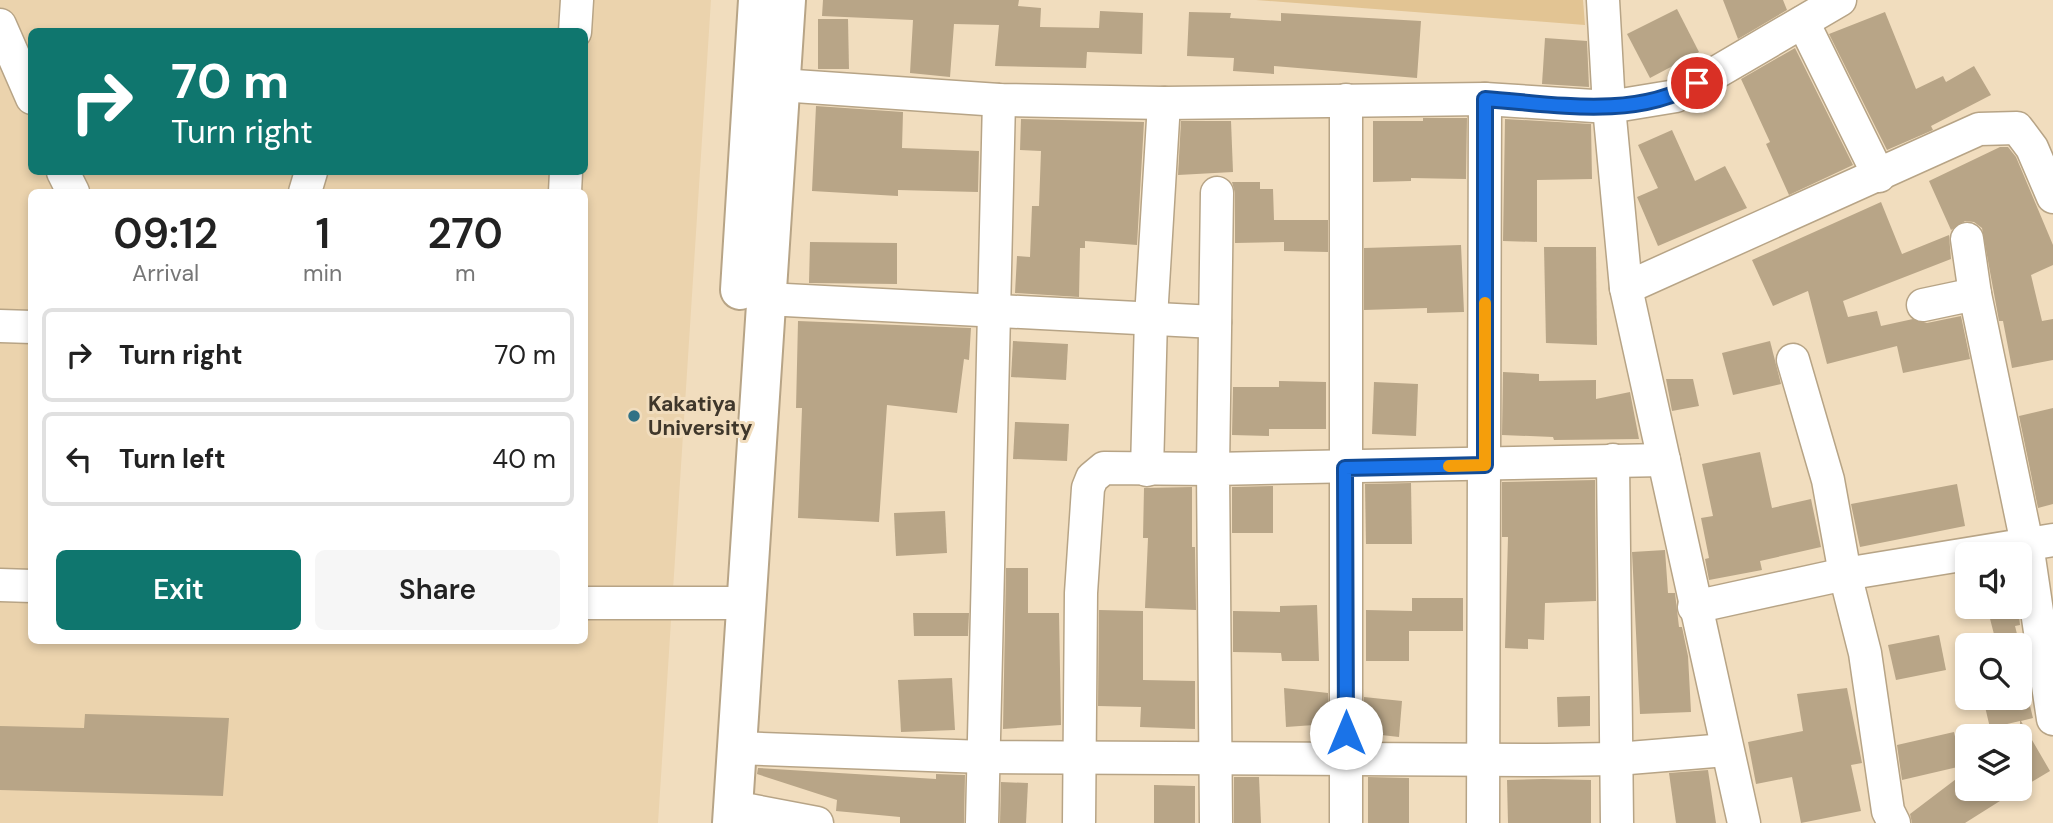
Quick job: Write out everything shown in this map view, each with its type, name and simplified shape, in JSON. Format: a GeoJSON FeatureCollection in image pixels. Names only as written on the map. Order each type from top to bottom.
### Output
{"type":"FeatureCollection","features":[{"type":"Feature","properties":{"kind":"highway"},"geometry":{"type":"LineString","coordinates":[[725,818],[758,0]]}},
{"type":"Feature","properties":{"kind":"highway"},"geometry":{"type":"LineString","coordinates":[[725,818],[737,748],[733,603],[766,299],[786,0]]}},
{"type":"Feature","properties":{"kind":"street"},"geometry":{"type":"LineString","coordinates":[[575,28],[577,0]]}},
{"type":"Feature","properties":{"kind":"street"},"geometry":{"type":"LineString","coordinates":[[1603,0],[1609,107],[1626,288],[1694,607],[1744,823]]}},
{"type":"Feature","properties":{"kind":"street"},"geometry":{"type":"LineString","coordinates":[[780,85],[999,100],[1164,103],[1485,99],[1609,107],[1676,96],[1840,0]]}},
{"type":"Feature","properties":{"kind":"street"},"geometry":{"type":"LineString","coordinates":[[1803,22],[1880,176]]}},
{"type":"Feature","properties":{"kind":"street"},"geometry":{"type":"LineString","coordinates":[[0,25],[28,89]]}},
{"type":"Feature","properties":{"kind":"street"},"geometry":{"type":"LineString","coordinates":[[1483,823],[1485,99]]}},
{"type":"Feature","properties":{"kind":"street"},"geometry":{"type":"LineString","coordinates":[[982,823],[999,100]]}},
{"type":"Feature","properties":{"kind":"street"},"geometry":{"type":"LineString","coordinates":[[1346,100],[1346,823]]}},
{"type":"Feature","properties":{"kind":"street"},"geometry":{"type":"LineString","coordinates":[[1147,470],[1151,318],[1164,103]]}},
{"type":"Feature","properties":{"kind":"street"},"geometry":{"type":"LineString","coordinates":[[1626,288],[1823,198],[1880,176],[1979,129],[2017,128],[2042,140],[2053,197]]}},
{"type":"Feature","properties":{"kind":"street"},"geometry":{"type":"LineString","coordinates":[[1216,823],[1213,469],[1217,193]]}},
{"type":"Feature","properties":{"kind":"street"},"geometry":{"type":"LineString","coordinates":[[1967,240],[1975,294],[2040,542],[2053,719]]}},
{"type":"Feature","properties":{"kind":"street"},"geometry":{"type":"LineString","coordinates":[[1923,305],[1975,294]]}},
{"type":"Feature","properties":{"kind":"street"},"geometry":{"type":"LineString","coordinates":[[766,299],[1215,322]]}},
{"type":"Feature","properties":{"kind":"street"},"geometry":{"type":"LineString","coordinates":[[0,326],[28,327]]}},
{"type":"Feature","properties":{"kind":"street"},"geometry":{"type":"LineString","coordinates":[[1793,360],[1828,480],[1845,574],[1865,653],[1883,819]]}},
{"type":"Feature","properties":{"kind":"street"},"geometry":{"type":"LineString","coordinates":[[1613,460],[1617,823]]}},
{"type":"Feature","properties":{"kind":"street"},"geometry":{"type":"LineString","coordinates":[[1079,823],[1082,756],[1082,593],[1088,488],[1092,478],[1104,468],[1345,468],[1664,460]]}},
{"type":"Feature","properties":{"kind":"street"},"geometry":{"type":"LineString","coordinates":[[1694,607],[1845,574],[2040,542]]}},
{"type":"Feature","properties":{"kind":"street"},"geometry":{"type":"LineString","coordinates":[[0,584],[28,586]]}},
{"type":"Feature","properties":{"kind":"street"},"geometry":{"type":"LineString","coordinates":[[588,603],[733,603]]}},
{"type":"Feature","properties":{"kind":"street"},"geometry":{"type":"LineString","coordinates":[[737,748],[984,757],[1618,760],[1726,750]]}},
{"type":"Feature","properties":{"kind":"street"},"geometry":{"type":"LineString","coordinates":[[725,818],[817,823]]}},
{"type":"Feature","properties":{"kind":"shaded area","name":"Kakatiya University"},"geometry":{"type":"Polygon","coordinates":[[[0,0],[711,0],[658,823],[0,823],[0,0]]]}},
{"type":"Feature","properties":{"kind":"shaded area"},"geometry":{"type":"Polygon","coordinates":[[[1256,0],[1583,0],[1585,25],[1256,0]]]}},
{"type":"Feature","properties":{"kind":"building"},"geometry":{"type":"Polygon","coordinates":[[[823,0],[1019,0],[1018,6],[1041,8],[1040,27],[1099,28],[1100,11],[1143,13],[1142,54],[1087,52],[1086,68],[995,66],[999,25],[954,24],[950,77],[910,73],[913,20],[822,16],[823,0]]]}},
{"type":"Feature","properties":{"kind":"building"},"geometry":{"type":"Polygon","coordinates":[[[1723,0],[1783,0],[1787,10],[1738,39],[1723,0]]]}},
{"type":"Feature","properties":{"kind":"building"},"geometry":{"type":"Polygon","coordinates":[[[1677,9],[1699,52],[1650,78],[1627,34],[1677,9]]]}},
{"type":"Feature","properties":{"kind":"building"},"geometry":{"type":"Polygon","coordinates":[[[1189,12],[1231,13],[1230,18],[1281,21],[1281,13],[1421,21],[1417,78],[1274,66],[1274,74],[1233,71],[1234,58],[1187,56],[1189,12]]]}},
{"type":"Feature","properties":{"kind":"building"},"geometry":{"type":"Polygon","coordinates":[[[1885,12],[1916,89],[1943,76],[1946,82],[1974,66],[1991,95],[1931,126],[1933,130],[1887,150],[1829,34],[1885,12]]]}},
{"type":"Feature","properties":{"kind":"building"},"geometry":{"type":"Polygon","coordinates":[[[818,19],[848,19],[849,69],[818,69],[818,19]]]}},
{"type":"Feature","properties":{"kind":"building"},"geometry":{"type":"Polygon","coordinates":[[[1545,38],[1587,41],[1589,87],[1542,84],[1545,38]]]}},
{"type":"Feature","properties":{"kind":"building"},"geometry":{"type":"Polygon","coordinates":[[[1795,48],[1853,165],[1789,195],[1766,144],[1770,142],[1741,79],[1795,48]]]}},
{"type":"Feature","properties":{"kind":"building"},"geometry":{"type":"Polygon","coordinates":[[[816,106],[903,112],[902,148],[979,151],[978,192],[898,190],[898,196],[812,191],[816,106]]]}},
{"type":"Feature","properties":{"kind":"building"},"geometry":{"type":"Polygon","coordinates":[[[1423,118],[1467,118],[1466,179],[1411,178],[1411,181],[1373,182],[1373,121],[1423,121],[1423,118]]]}},
{"type":"Feature","properties":{"kind":"building"},"geometry":{"type":"Polygon","coordinates":[[[1021,119],[1144,122],[1137,245],[1085,241],[1085,248],[1080,248],[1079,297],[1015,293],[1017,256],[1030,257],[1032,206],[1039,206],[1041,151],[1020,150],[1021,119]]]}},
{"type":"Feature","properties":{"kind":"building"},"geometry":{"type":"Polygon","coordinates":[[[1505,119],[1591,124],[1592,179],[1537,180],[1537,242],[1503,241],[1505,119]]]}},
{"type":"Feature","properties":{"kind":"building"},"geometry":{"type":"Polygon","coordinates":[[[1181,121],[1231,121],[1233,172],[1178,175],[1181,121]]]}},
{"type":"Feature","properties":{"kind":"building"},"geometry":{"type":"Polygon","coordinates":[[[1672,130],[1695,181],[1725,166],[1747,208],[1658,246],[1637,197],[1658,188],[1638,145],[1672,130]]]}},
{"type":"Feature","properties":{"kind":"building"},"geometry":{"type":"Polygon","coordinates":[[[2000,147],[2008,147],[2016,157],[2053,245],[2053,265],[2031,275],[2042,321],[2053,319],[2053,360],[2012,368],[2003,321],[1999,321],[1982,228],[1974,222],[1965,221],[1951,230],[1929,181],[2000,147]]]}},
{"type":"Feature","properties":{"kind":"building"},"geometry":{"type":"Polygon","coordinates":[[[1232,182],[1260,182],[1260,189],[1273,189],[1274,220],[1328,220],[1328,252],[1284,251],[1284,242],[1235,243],[1235,193],[1232,182]]]}},
{"type":"Feature","properties":{"kind":"building"},"geometry":{"type":"Polygon","coordinates":[[[1881,202],[1902,254],[1949,235],[1951,259],[1843,301],[1848,317],[1877,311],[1881,326],[1913,319],[1927,323],[1961,316],[1970,359],[1903,373],[1897,346],[1827,364],[1808,291],[1773,306],[1752,260],[1881,202]]]}},
{"type":"Feature","properties":{"kind":"building"},"geometry":{"type":"Polygon","coordinates":[[[810,242],[897,243],[897,284],[809,283],[810,242]]]}},
{"type":"Feature","properties":{"kind":"building"},"geometry":{"type":"Polygon","coordinates":[[[1461,245],[1464,312],[1427,313],[1427,308],[1364,310],[1364,248],[1461,245]]]}},
{"type":"Feature","properties":{"kind":"building"},"geometry":{"type":"Polygon","coordinates":[[[1544,247],[1596,247],[1597,345],[1546,343],[1544,247]]]}},
{"type":"Feature","properties":{"kind":"building"},"geometry":{"type":"Polygon","coordinates":[[[798,321],[971,328],[969,360],[964,359],[957,413],[887,405],[879,522],[798,518],[802,408],[796,408],[798,321]]]}},
{"type":"Feature","properties":{"kind":"building"},"geometry":{"type":"Polygon","coordinates":[[[1013,341],[1068,344],[1066,380],[1011,377],[1013,341]]]}},
{"type":"Feature","properties":{"kind":"building"},"geometry":{"type":"Polygon","coordinates":[[[1770,341],[1781,384],[1733,395],[1722,353],[1770,341]]]}},
{"type":"Feature","properties":{"kind":"building"},"geometry":{"type":"Polygon","coordinates":[[[1503,372],[1539,374],[1539,381],[1596,380],[1596,399],[1630,392],[1639,439],[1554,440],[1553,437],[1502,435],[1503,372]]]}},
{"type":"Feature","properties":{"kind":"building"},"geometry":{"type":"Polygon","coordinates":[[[1666,379],[1693,379],[1699,406],[1672,411],[1666,379]]]}},
{"type":"Feature","properties":{"kind":"building"},"geometry":{"type":"Polygon","coordinates":[[[1279,381],[1326,382],[1326,429],[1269,429],[1269,436],[1232,435],[1233,387],[1279,387],[1279,381]]]}},
{"type":"Feature","properties":{"kind":"building"},"geometry":{"type":"Polygon","coordinates":[[[1374,382],[1418,384],[1416,436],[1372,434],[1374,382]]]}},
{"type":"Feature","properties":{"kind":"building"},"geometry":{"type":"Polygon","coordinates":[[[2053,408],[2053,504],[2038,508],[2019,416],[2053,408]]]}},
{"type":"Feature","properties":{"kind":"building"},"geometry":{"type":"Polygon","coordinates":[[[1015,422],[1069,424],[1067,461],[1013,459],[1015,422]]]}},
{"type":"Feature","properties":{"kind":"building"},"geometry":{"type":"Polygon","coordinates":[[[1760,452],[1772,508],[1811,499],[1821,547],[1760,561],[1762,570],[1709,580],[1705,559],[1709,558],[1701,518],[1713,516],[1702,464],[1760,452]]]}},
{"type":"Feature","properties":{"kind":"building"},"geometry":{"type":"Polygon","coordinates":[[[1595,480],[1596,601],[1545,603],[1544,640],[1528,639],[1528,649],[1505,648],[1508,537],[1502,537],[1502,482],[1595,480]]]}},
{"type":"Feature","properties":{"kind":"building"},"geometry":{"type":"Polygon","coordinates":[[[1411,483],[1412,544],[1366,544],[1365,484],[1411,483]]]}},
{"type":"Feature","properties":{"kind":"building"},"geometry":{"type":"Polygon","coordinates":[[[1957,484],[1965,526],[1860,547],[1851,504],[1957,484]]]}},
{"type":"Feature","properties":{"kind":"building"},"geometry":{"type":"Polygon","coordinates":[[[1273,486],[1273,533],[1232,533],[1232,487],[1273,486]]]}},
{"type":"Feature","properties":{"kind":"building"},"geometry":{"type":"Polygon","coordinates":[[[1192,487],[1196,610],[1145,608],[1148,538],[1143,538],[1144,488],[1192,487]]]}},
{"type":"Feature","properties":{"kind":"building"},"geometry":{"type":"Polygon","coordinates":[[[945,511],[947,553],[896,556],[894,513],[945,511]]]}},
{"type":"Feature","properties":{"kind":"building"},"geometry":{"type":"Polygon","coordinates":[[[1665,550],[1668,593],[1675,593],[1679,627],[1682,627],[1688,656],[1691,712],[1640,714],[1632,552],[1665,550]]]}},
{"type":"Feature","properties":{"kind":"building"},"geometry":{"type":"Polygon","coordinates":[[[1006,568],[1028,568],[1028,613],[1059,613],[1061,725],[1003,729],[1006,568]]]}},
{"type":"Feature","properties":{"kind":"building"},"geometry":{"type":"Polygon","coordinates":[[[1412,598],[1463,598],[1463,631],[1409,631],[1409,661],[1366,661],[1366,610],[1412,611],[1412,598]]]}},
{"type":"Feature","properties":{"kind":"building"},"geometry":{"type":"Polygon","coordinates":[[[1317,605],[1319,661],[1282,661],[1281,653],[1233,652],[1233,611],[1280,612],[1280,606],[1317,605]]]}},
{"type":"Feature","properties":{"kind":"building"},"geometry":{"type":"Polygon","coordinates":[[[1099,610],[1143,611],[1143,680],[1195,681],[1195,729],[1140,727],[1141,707],[1098,706],[1099,610]]]}},
{"type":"Feature","properties":{"kind":"building"},"geometry":{"type":"Polygon","coordinates":[[[913,613],[969,613],[968,636],[914,636],[913,613]]]}},
{"type":"Feature","properties":{"kind":"building"},"geometry":{"type":"Polygon","coordinates":[[[1990,619],[2019,619],[2020,625],[2015,626],[2017,633],[1994,633],[1990,619]]]}},
{"type":"Feature","properties":{"kind":"building"},"geometry":{"type":"Polygon","coordinates":[[[1939,635],[1946,670],[1896,680],[1888,645],[1939,635]]]}},
{"type":"Feature","properties":{"kind":"building"},"geometry":{"type":"Polygon","coordinates":[[[952,678],[955,730],[901,732],[898,680],[952,678]]]}},
{"type":"Feature","properties":{"kind":"building"},"geometry":{"type":"Polygon","coordinates":[[[1284,688],[1328,693],[1328,724],[1286,727],[1284,688]]]}},
{"type":"Feature","properties":{"kind":"building"},"geometry":{"type":"Polygon","coordinates":[[[1847,688],[1862,763],[1851,765],[1861,811],[1801,823],[1792,777],[1756,784],[1748,742],[1803,731],[1797,694],[1847,688]]]}},
{"type":"Feature","properties":{"kind":"building"},"geometry":{"type":"Polygon","coordinates":[[[1590,696],[1590,726],[1558,727],[1557,697],[1590,696]]]}},
{"type":"Feature","properties":{"kind":"building"},"geometry":{"type":"Polygon","coordinates":[[[1364,697],[1402,701],[1399,737],[1364,733],[1364,697]]]}},
{"type":"Feature","properties":{"kind":"building"},"geometry":{"type":"Polygon","coordinates":[[[1986,710],[2031,710],[2033,718],[2021,721],[2023,724],[2020,721],[1989,724],[1986,710]]]}},
{"type":"Feature","properties":{"kind":"building"},"geometry":{"type":"Polygon","coordinates":[[[85,714],[229,718],[223,796],[0,790],[0,726],[84,728],[85,714]]]}},
{"type":"Feature","properties":{"kind":"building"},"geometry":{"type":"Polygon","coordinates":[[[1954,732],[1955,768],[1902,780],[1897,745],[1954,732]]]}},
{"type":"Feature","properties":{"kind":"building"},"geometry":{"type":"Polygon","coordinates":[[[2032,740],[2050,771],[2032,782],[2032,740]]]}},
{"type":"Feature","properties":{"kind":"building"},"geometry":{"type":"Polygon","coordinates":[[[758,768],[936,779],[936,774],[965,775],[964,823],[900,823],[900,817],[836,811],[837,800],[757,774],[758,768]]]}},
{"type":"Feature","properties":{"kind":"building"},"geometry":{"type":"Polygon","coordinates":[[[1708,770],[1716,823],[1676,823],[1669,773],[1708,770]]]}},
{"type":"Feature","properties":{"kind":"building"},"geometry":{"type":"Polygon","coordinates":[[[1234,777],[1259,777],[1261,823],[1234,823],[1234,777]]]}},
{"type":"Feature","properties":{"kind":"building"},"geometry":{"type":"Polygon","coordinates":[[[1368,777],[1409,778],[1409,823],[1368,823],[1368,777]]]}},
{"type":"Feature","properties":{"kind":"building"},"geometry":{"type":"Polygon","coordinates":[[[1507,780],[1591,780],[1591,823],[1508,823],[1507,780]]]}},
{"type":"Feature","properties":{"kind":"building"},"geometry":{"type":"Polygon","coordinates":[[[1955,780],[1955,801],[2000,801],[1965,823],[1912,823],[1910,814],[1955,780]]]}},
{"type":"Feature","properties":{"kind":"building"},"geometry":{"type":"Polygon","coordinates":[[[1001,782],[1028,783],[1026,823],[1000,823],[1001,782]]]}},
{"type":"Feature","properties":{"kind":"building"},"geometry":{"type":"Polygon","coordinates":[[[1154,785],[1195,786],[1195,823],[1154,823],[1154,785]]]}},
{"type":"Feature","properties":{"kind":"slow traffic"},"geometry":{"type":"LineString","coordinates":[[1449,466],[1485,465],[1485,303]]}},
{"type":"Feature","properties":{"kind":"place","name":"Kakatiya University"},"geometry":{"type":"Point","coordinates":[634,416]}},
{"type":"Feature","properties":{"kind":"route"},"geometry":{"type":"LineString","coordinates":[[1346,733],[1345,468],[1485,465],[1485,99],[1609,107],[1676,96],[1697,83]]}}]}
